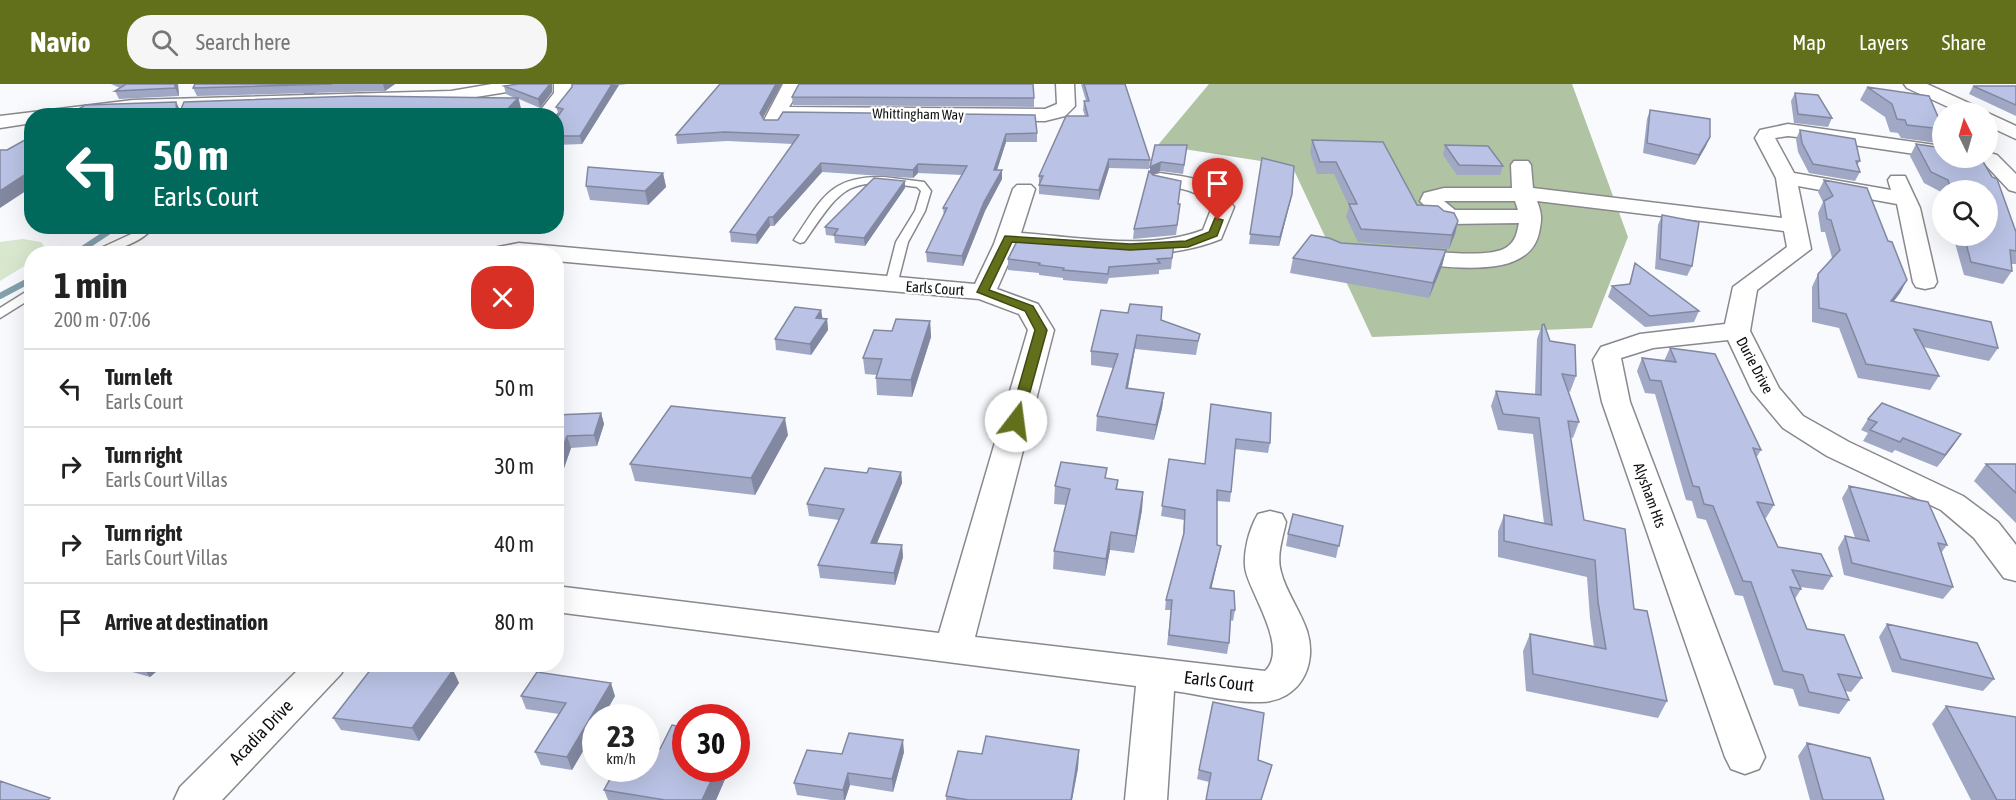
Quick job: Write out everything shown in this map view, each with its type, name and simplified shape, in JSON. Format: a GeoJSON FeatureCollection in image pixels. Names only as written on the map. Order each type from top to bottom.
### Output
{"type":"FeatureCollection","features":[{"type":"Feature","properties":{"kind":"street"},"geometry":{"type":"LineString","coordinates":[[231,103],[254,84]]}},
{"type":"Feature","properties":{"kind":"street"},"geometry":{"type":"LineString","coordinates":[[373,108],[383,100],[421,84]]}},
{"type":"Feature","properties":{"kind":"street"},"geometry":{"type":"LineString","coordinates":[[108,108],[133,105],[383,100],[451,96],[525,84]]}},
{"type":"Feature","properties":{"kind":"street"},"geometry":{"type":"LineString","coordinates":[[552,108],[563,94],[565,85],[563,84]]}},
{"type":"Feature","properties":{"kind":"street","name":"Whittingham Way"},"geometry":{"type":"LineString","coordinates":[[794,84],[788,89],[775,117],[1045,116],[1058,112],[1066,106],[1065,84]]}},
{"type":"Feature","properties":{"kind":"street"},"geometry":{"type":"LineString","coordinates":[[1913,84],[1952,102]]}},
{"type":"Feature","properties":{"kind":"street"},"geometry":{"type":"LineString","coordinates":[[0,122],[24,118]]}},
{"type":"Feature","properties":{"kind":"street"},"geometry":{"type":"LineString","coordinates":[[1998,124],[2016,133]]}},
{"type":"Feature","properties":{"kind":"street","name":"Durie Drive"},"geometry":{"type":"LineString","coordinates":[[1932,151],[1806,132],[1775,130],[1767,134],[1765,138],[1786,178],[1799,249],[1745,288],[1737,331],[1766,391],[1793,422],[1838,449],[1952,503],[1986,530],[2016,569]]}},
{"type":"Feature","properties":{"kind":"street"},"geometry":{"type":"LineString","coordinates":[[1998,160],[2016,163]]}},
{"type":"Feature","properties":{"kind":"street"},"geometry":{"type":"LineString","coordinates":[[1380,254],[1484,260],[1504,258],[1516,252],[1526,241],[1532,216],[1524,194],[1521,165]]}},
{"type":"Feature","properties":{"kind":"street"},"geometry":{"type":"LineString","coordinates":[[1996,168],[2016,186]]}},
{"type":"Feature","properties":{"kind":"street"},"geometry":{"type":"LineString","coordinates":[[1896,176],[1905,199],[1925,282]]}},
{"type":"Feature","properties":{"kind":"street"},"geometry":{"type":"LineString","coordinates":[[1786,178],[1905,199]]}},
{"type":"Feature","properties":{"kind":"street"},"geometry":{"type":"LineString","coordinates":[[1008,239],[1130,247],[1188,244],[1213,234],[1223,207],[1216,195],[1201,186],[1160,179]]}},
{"type":"Feature","properties":{"kind":"street"},"geometry":{"type":"LineString","coordinates":[[983,292],[1008,239],[1024,189]]}},
{"type":"Feature","properties":{"kind":"street"},"geometry":{"type":"LineString","coordinates":[[1532,216],[1449,217],[1431,201],[1432,198],[1444,194],[1524,194],[1572,197],[1796,226]]}},
{"type":"Feature","properties":{"kind":"street","name":"Earls Court"},"geometry":{"type":"LineString","coordinates":[[564,255],[983,292],[1029,309],[1041,330],[953,649]]}},
{"type":"Feature","properties":{"kind":"street","name":"Alysham Hts"},"geometry":{"type":"LineString","coordinates":[[1737,331],[1649,340],[1611,353],[1607,360],[1616,402],[1745,757]]}},
{"type":"Feature","properties":{"kind":"street","name":"Earls Court"},"geometry":{"type":"LineString","coordinates":[[564,599],[1261,687],[1276,684],[1288,673],[1291,655],[1289,632],[1263,571],[1263,551],[1269,522]]}},
{"type":"Feature","properties":{"kind":"street","name":"Acadia Drive"},"geometry":{"type":"LineString","coordinates":[[195,800],[320,672]]}},
{"type":"Feature","properties":{"kind":"street"},"geometry":{"type":"LineString","coordinates":[[1146,800],[1156,674]]}},
{"type":"Feature","properties":{"kind":"lane"},"geometry":{"type":"LineString","coordinates":[[800,240],[831,195],[842,186],[877,180],[920,184],[926,191],[920,211],[902,242],[891,285]]}},
{"type":"Feature","properties":{"kind":"lane"},"geometry":{"type":"LineString","coordinates":[[112,246],[139,234]]}},
{"type":"Feature","properties":{"kind":"lane"},"geometry":{"type":"LineString","coordinates":[[0,314],[24,298]]}},
{"type":"Feature","properties":{"kind":"green space"},"geometry":{"type":"Polygon","coordinates":[[[1209,84],[1572,84],[1628,237],[1592,328],[1372,337],[1292,166],[1158,145],[1209,84]]]}},
{"type":"Feature","properties":{"kind":"green space"},"geometry":{"type":"Polygon","coordinates":[[[23,239],[41,242],[44,246],[24,246],[24,266],[0,281],[0,242],[23,239]]]}},
{"type":"Feature","properties":{"kind":"building"},"geometry":{"type":"Polygon","coordinates":[[[126,84],[175,84],[175,88],[115,91],[126,84]]]}},
{"type":"Feature","properties":{"kind":"building"},"geometry":{"type":"Polygon","coordinates":[[[195,84],[332,84],[193,88],[195,84]]]}},
{"type":"Feature","properties":{"kind":"building"},"geometry":{"type":"Polygon","coordinates":[[[550,84],[538,99],[504,86],[550,84]]]}},
{"type":"Feature","properties":{"kind":"building"},"geometry":{"type":"Polygon","coordinates":[[[572,84],[612,84],[580,136],[564,136],[564,108],[556,107],[572,84]]]}},
{"type":"Feature","properties":{"kind":"building"},"geometry":{"type":"Polygon","coordinates":[[[720,84],[776,84],[760,113],[764,120],[778,120],[783,112],[1035,115],[1037,133],[1006,134],[994,170],[1002,170],[984,202],[962,256],[926,252],[947,208],[943,208],[967,166],[918,164],[913,170],[821,163],[773,217],[769,217],[756,235],[730,232],[799,135],[725,132],[676,135],[720,84]]]}},
{"type":"Feature","properties":{"kind":"building"},"geometry":{"type":"Polygon","coordinates":[[[799,84],[1033,84],[1034,98],[792,97],[799,84]]]}},
{"type":"Feature","properties":{"kind":"building"},"geometry":{"type":"Polygon","coordinates":[[[1084,84],[1125,84],[1150,160],[1109,159],[1099,190],[1039,185],[1043,176],[1039,176],[1066,116],[1088,116],[1084,101],[1089,101],[1084,84]]]}},
{"type":"Feature","properties":{"kind":"building"},"geometry":{"type":"Polygon","coordinates":[[[1973,86],[2016,86],[2016,105],[1973,86]]]}},
{"type":"Feature","properties":{"kind":"building"},"geometry":{"type":"Polygon","coordinates":[[[1867,87],[1929,96],[1932,103],[1932,128],[1907,125],[1905,120],[1897,119],[1892,104],[1867,87]]]}},
{"type":"Feature","properties":{"kind":"building"},"geometry":{"type":"Polygon","coordinates":[[[1795,93],[1818,95],[1832,118],[1798,114],[1795,93]]]}},
{"type":"Feature","properties":{"kind":"building"},"geometry":{"type":"Polygon","coordinates":[[[357,96],[518,98],[509,108],[181,108],[184,102],[357,96]]]}},
{"type":"Feature","properties":{"kind":"building"},"geometry":{"type":"Polygon","coordinates":[[[176,102],[176,108],[80,108],[85,105],[176,102]]]}},
{"type":"Feature","properties":{"kind":"building"},"geometry":{"type":"Polygon","coordinates":[[[1650,110],[1710,119],[1710,137],[1699,155],[1647,143],[1650,110]]]}},
{"type":"Feature","properties":{"kind":"building"},"geometry":{"type":"Polygon","coordinates":[[[1800,130],[1855,139],[1860,161],[1856,161],[1860,172],[1813,164],[1802,143],[1800,130]]]}},
{"type":"Feature","properties":{"kind":"building"},"geometry":{"type":"Polygon","coordinates":[[[24,140],[24,175],[0,191],[0,150],[7,150],[24,140]]]}},
{"type":"Feature","properties":{"kind":"building"},"geometry":{"type":"Polygon","coordinates":[[[1312,140],[1383,142],[1417,205],[1438,206],[1444,211],[1454,213],[1458,221],[1452,235],[1361,229],[1349,204],[1357,204],[1336,162],[1320,162],[1312,140]]]}},
{"type":"Feature","properties":{"kind":"building"},"geometry":{"type":"Polygon","coordinates":[[[1916,144],[1932,146],[1932,168],[1987,168],[1992,177],[1997,180],[1948,180],[1931,172],[1916,144]]]}},
{"type":"Feature","properties":{"kind":"building"},"geometry":{"type":"Polygon","coordinates":[[[1155,145],[1187,145],[1184,165],[1161,162],[1150,167],[1155,145]]]}},
{"type":"Feature","properties":{"kind":"building"},"geometry":{"type":"Polygon","coordinates":[[[1445,145],[1488,146],[1503,166],[1459,165],[1445,145]]]}},
{"type":"Feature","properties":{"kind":"building"},"geometry":{"type":"Polygon","coordinates":[[[1262,158],[1294,166],[1292,194],[1280,237],[1250,234],[1262,158]]]}},
{"type":"Feature","properties":{"kind":"building"},"geometry":{"type":"Polygon","coordinates":[[[588,167],[663,173],[645,191],[586,186],[588,167]]]}},
{"type":"Feature","properties":{"kind":"building"},"geometry":{"type":"Polygon","coordinates":[[[1149,171],[1153,175],[1181,181],[1177,225],[1134,229],[1149,171]]]}},
{"type":"Feature","properties":{"kind":"building"},"geometry":{"type":"Polygon","coordinates":[[[874,178],[905,181],[864,238],[834,235],[838,229],[825,227],[874,178]]]}},
{"type":"Feature","properties":{"kind":"building"},"geometry":{"type":"Polygon","coordinates":[[[1824,180],[1867,188],[1888,241],[1892,242],[1907,280],[1891,301],[1991,322],[1998,348],[1914,329],[1939,376],[1866,364],[1846,314],[1819,308],[1818,274],[1840,250],[1831,220],[1827,219],[1824,201],[1833,196],[1824,180]]]}},
{"type":"Feature","properties":{"kind":"building"},"geometry":{"type":"Polygon","coordinates":[[[1998,182],[2016,232],[2016,251],[2010,250],[2012,271],[1971,262],[1967,246],[1998,246],[1998,182]]]}},
{"type":"Feature","properties":{"kind":"building"},"geometry":{"type":"Polygon","coordinates":[[[1662,215],[1699,222],[1692,266],[1660,259],[1662,215]]]}},
{"type":"Feature","properties":{"kind":"building"},"geometry":{"type":"Polygon","coordinates":[[[1311,235],[1341,243],[1446,250],[1433,283],[1293,258],[1311,235]]]}},
{"type":"Feature","properties":{"kind":"building"},"geometry":{"type":"Polygon","coordinates":[[[1018,239],[1099,248],[1174,243],[1172,258],[1157,259],[1160,263],[1109,267],[1108,274],[1063,270],[1064,268],[1039,265],[1040,263],[1008,259],[1018,239]]]}},
{"type":"Feature","properties":{"kind":"building"},"geometry":{"type":"Polygon","coordinates":[[[1635,263],[1699,311],[1650,316],[1612,286],[1630,284],[1635,263]]]}},
{"type":"Feature","properties":{"kind":"building"},"geometry":{"type":"Polygon","coordinates":[[[1130,304],[1162,307],[1161,320],[1200,334],[1198,341],[1137,335],[1126,388],[1164,393],[1156,425],[1097,416],[1118,354],[1091,351],[1101,310],[1128,313],[1130,304]]]}},
{"type":"Feature","properties":{"kind":"building"},"geometry":{"type":"Polygon","coordinates":[[[795,307],[821,310],[816,318],[827,319],[810,344],[775,339],[795,307]]]}},
{"type":"Feature","properties":{"kind":"building"},"geometry":{"type":"Polygon","coordinates":[[[896,319],[930,321],[911,380],[876,378],[882,359],[863,358],[874,330],[892,331],[896,319]]]}},
{"type":"Feature","properties":{"kind":"building"},"geometry":{"type":"Polygon","coordinates":[[[1544,324],[1550,341],[1575,345],[1576,376],[1562,374],[1579,422],[1568,421],[1584,520],[1625,529],[1634,609],[1647,611],[1667,701],[1533,674],[1530,634],[1606,649],[1598,602],[1595,560],[1504,541],[1504,515],[1552,525],[1539,418],[1503,414],[1496,391],[1541,395],[1542,325],[1544,324]]]}},
{"type":"Feature","properties":{"kind":"building"},"geometry":{"type":"Polygon","coordinates":[[[1670,348],[1715,354],[1761,450],[1753,448],[1774,505],[1757,502],[1778,547],[1821,554],[1832,576],[1792,570],[1801,589],[1790,587],[1807,629],[1844,635],[1862,678],[1838,674],[1849,700],[1809,692],[1803,675],[1783,671],[1751,582],[1743,581],[1713,506],[1704,504],[1699,487],[1693,486],[1661,381],[1650,380],[1642,358],[1676,362],[1670,348]]]}},
{"type":"Feature","properties":{"kind":"building"},"geometry":{"type":"Polygon","coordinates":[[[1882,403],[1961,434],[1945,455],[1903,438],[1900,442],[1870,430],[1877,422],[1868,419],[1882,403]]]}},
{"type":"Feature","properties":{"kind":"building"},"geometry":{"type":"Polygon","coordinates":[[[1211,404],[1271,413],[1270,443],[1236,439],[1231,492],[1217,490],[1217,545],[1221,546],[1210,588],[1234,591],[1235,610],[1231,610],[1229,643],[1169,635],[1172,600],[1166,600],[1184,533],[1185,510],[1162,506],[1169,459],[1205,464],[1211,404]]]}},
{"type":"Feature","properties":{"kind":"building"},"geometry":{"type":"Polygon","coordinates":[[[671,406],[785,418],[751,478],[630,464],[671,406]]]}},
{"type":"Feature","properties":{"kind":"building"},"geometry":{"type":"Polygon","coordinates":[[[601,413],[594,435],[567,436],[564,445],[564,415],[601,413]]]}},
{"type":"Feature","properties":{"kind":"building"},"geometry":{"type":"Polygon","coordinates":[[[1061,462],[1107,468],[1105,478],[1118,480],[1116,489],[1143,492],[1136,536],[1111,532],[1106,559],[1054,551],[1070,489],[1055,486],[1061,462]]]}},
{"type":"Feature","properties":{"kind":"building"},"geometry":{"type":"Polygon","coordinates":[[[1986,464],[2016,464],[2016,493],[1986,464]]]}},
{"type":"Feature","properties":{"kind":"building"},"geometry":{"type":"Polygon","coordinates":[[[825,468],[867,473],[869,468],[901,472],[871,543],[902,545],[894,573],[818,565],[844,509],[807,504],[825,468]]]}},
{"type":"Feature","properties":{"kind":"building"},"geometry":{"type":"Polygon","coordinates":[[[1849,486],[1928,502],[1947,545],[1938,543],[1953,587],[1852,563],[1845,536],[1869,541],[1849,486]]]}},
{"type":"Feature","properties":{"kind":"building"},"geometry":{"type":"Polygon","coordinates":[[[1293,514],[1343,526],[1339,546],[1288,534],[1293,514]]]}},
{"type":"Feature","properties":{"kind":"building"},"geometry":{"type":"Polygon","coordinates":[[[1887,624],[1977,643],[1994,679],[1901,659],[1887,624]]]}},
{"type":"Feature","properties":{"kind":"building"},"geometry":{"type":"Polygon","coordinates":[[[369,672],[452,672],[412,728],[333,718],[369,672]]]}},
{"type":"Feature","properties":{"kind":"building"},"geometry":{"type":"Polygon","coordinates":[[[537,672],[611,683],[599,704],[582,704],[582,732],[567,757],[535,752],[566,703],[521,696],[537,672]]]}},
{"type":"Feature","properties":{"kind":"building"},"geometry":{"type":"Polygon","coordinates":[[[1213,702],[1264,713],[1258,760],[1272,765],[1261,800],[1206,800],[1211,773],[1199,770],[1213,702]]]}},
{"type":"Feature","properties":{"kind":"building"},"geometry":{"type":"Polygon","coordinates":[[[1946,706],[2016,717],[2016,800],[1997,800],[1946,706]]]}},
{"type":"Feature","properties":{"kind":"building"},"geometry":{"type":"Polygon","coordinates":[[[672,725],[672,782],[710,782],[702,800],[665,800],[604,790],[608,782],[660,782],[660,749],[672,725]]]}},
{"type":"Feature","properties":{"kind":"building"},"geometry":{"type":"Polygon","coordinates":[[[849,733],[903,740],[892,779],[848,773],[843,790],[794,783],[807,750],[842,754],[849,733]]]}},
{"type":"Feature","properties":{"kind":"building"},"geometry":{"type":"Polygon","coordinates":[[[986,736],[1079,750],[1071,800],[969,800],[946,796],[958,751],[982,754],[986,736]]]}},
{"type":"Feature","properties":{"kind":"building"},"geometry":{"type":"Polygon","coordinates":[[[1807,743],[1870,758],[1884,800],[1823,800],[1807,743]]]}},
{"type":"Feature","properties":{"kind":"building"},"geometry":{"type":"Polygon","coordinates":[[[0,781],[50,798],[48,800],[0,800],[0,781]]]}},
{"type":"Feature","properties":{"kind":"waterway"},"geometry":{"type":"LineString","coordinates":[[301,98],[326,84]]}},
{"type":"Feature","properties":{"kind":"waterway"},"geometry":{"type":"LineString","coordinates":[[87,246],[105,234]]}},
{"type":"Feature","properties":{"kind":"waterway"},"geometry":{"type":"LineString","coordinates":[[0,296],[24,283]]}},
{"type":"Feature","properties":{"kind":"route"},"geometry":{"type":"LineString","coordinates":[[1016,421],[1041,330],[1029,309],[983,292],[1008,239],[1130,247],[1188,244],[1213,234],[1218,220]]}}]}
